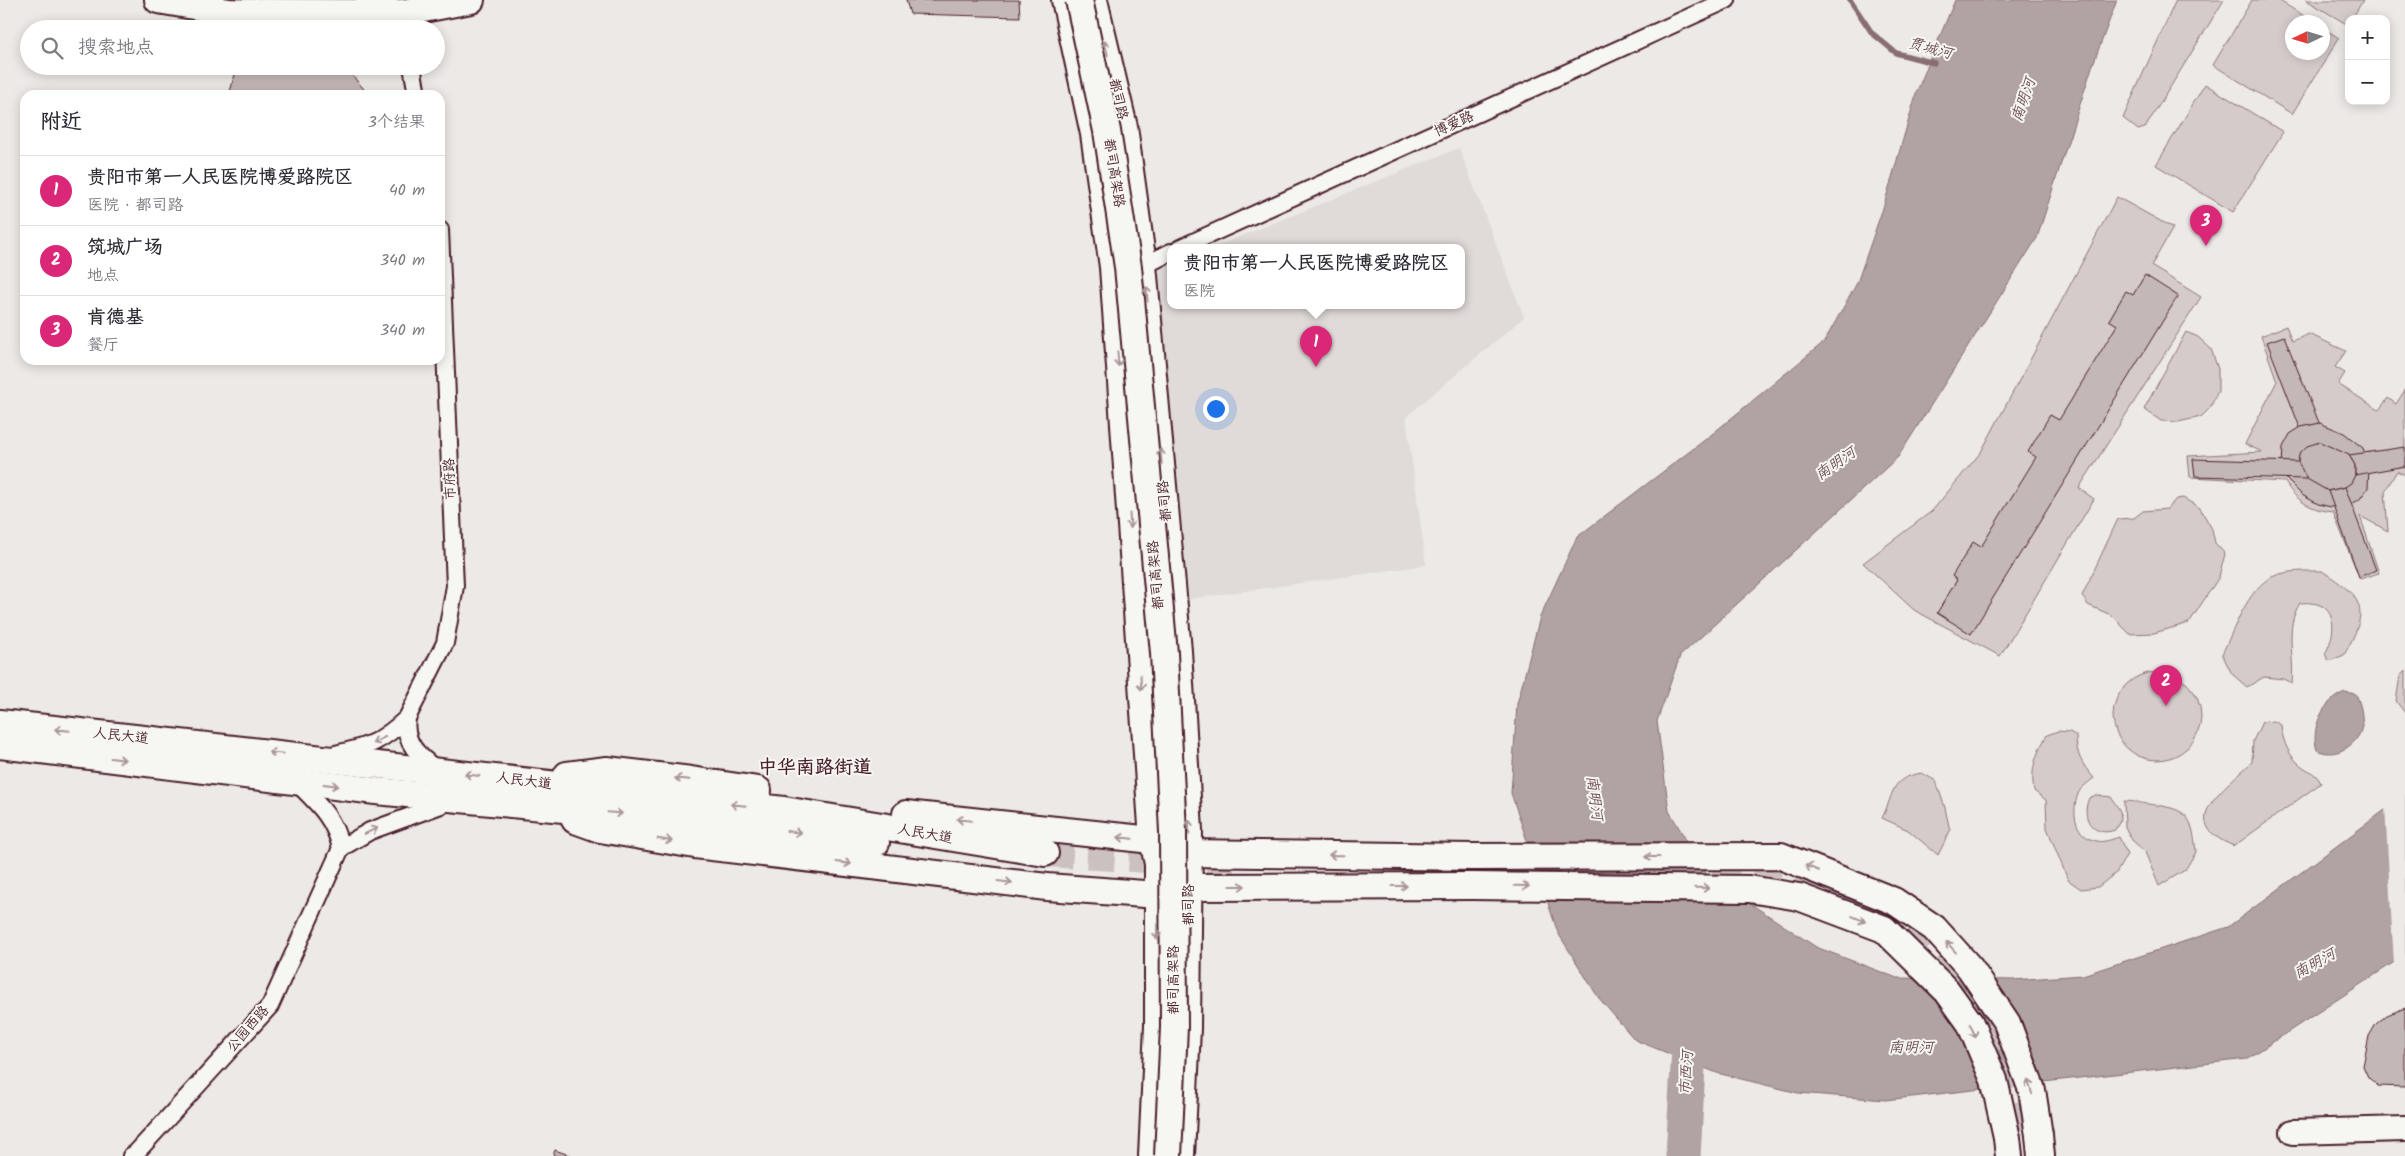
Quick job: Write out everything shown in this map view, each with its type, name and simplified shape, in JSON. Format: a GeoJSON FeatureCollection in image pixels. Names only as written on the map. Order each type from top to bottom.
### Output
{"type":"FeatureCollection","features":[{"type":"Feature","properties":{"kind":"main road"},"geometry":{"type":"LineString","coordinates":[[158,0],[229,12],[403,14],[471,0]]}},
{"type":"Feature","properties":{"kind":"main road"},"geometry":{"type":"LineString","coordinates":[[1064,0],[1093,134],[1113,284],[1152,840],[1157,864],[1157,1026],[1151,1156]]}},
{"type":"Feature","properties":{"kind":"main road","name":"都司高架路"},"geometry":{"type":"LineString","coordinates":[[1079,0],[1107,131],[1128,267],[1164,653],[1173,832],[1174,1027],[1168,1156]]}},
{"type":"Feature","properties":{"kind":"main road","name":"都司路"},"geometry":{"type":"LineString","coordinates":[[1095,0],[1125,127],[1144,265],[1179,651],[1189,853],[1188,1028],[1182,1156]]}},
{"type":"Feature","properties":{"kind":"main road","name":"人民大道"},"geometry":{"type":"LineString","coordinates":[[0,723],[784,810],[1044,861],[928,849],[762,828],[295,781],[0,745]]}},
{"type":"Feature","properties":{"kind":"main road"},"geometry":{"type":"LineString","coordinates":[[524,780],[607,770],[691,780],[901,813],[1152,840],[1189,853],[1473,857],[1781,856],[1894,901],[1934,928],[1970,968],[2007,1023],[2032,1090],[2040,1146]]}},
{"type":"Feature","properties":{"kind":"main road"},"geometry":{"type":"LineString","coordinates":[[534,805],[600,829],[695,845],[1047,887],[1158,896],[1189,886],[1473,886],[1749,888],[1800,897],[1884,929],[1947,991],[1970,1023],[1994,1080],[2008,1147]]}},
{"type":"Feature","properties":{"kind":"main road"},"geometry":{"type":"LineString","coordinates":[[2293,1132],[2405,1129]]}},
{"type":"Feature","properties":{"kind":"street","name":"博爱路"},"geometry":{"type":"LineString","coordinates":[[1189,244],[1727,0]]}},
{"type":"Feature","properties":{"kind":"street"},"geometry":{"type":"LineString","coordinates":[[414,75],[416,90]]}},
{"type":"Feature","properties":{"kind":"street"},"geometry":{"type":"LineString","coordinates":[[1113,284],[1144,265],[1167,254]]}},
{"type":"Feature","properties":{"kind":"street","name":"市府路"},"geometry":{"type":"LineString","coordinates":[[407,718],[445,643],[455,586],[445,349]]}},
{"type":"Feature","properties":{"kind":"street"},"geometry":{"type":"LineString","coordinates":[[318,757],[368,746],[384,738],[407,718]]}},
{"type":"Feature","properties":{"kind":"street"},"geometry":{"type":"LineString","coordinates":[[407,718],[406,728],[409,742],[419,756],[438,771]]}},
{"type":"Feature","properties":{"kind":"street"},"geometry":{"type":"LineString","coordinates":[[295,781],[324,809],[337,830],[340,848],[370,831],[458,798]]}},
{"type":"Feature","properties":{"kind":"street","name":"公园西路"},"geometry":{"type":"LineString","coordinates":[[131,1156],[135,1154],[270,1006],[340,848]]}},
{"type":"Feature","properties":{"kind":"shaded area"},"geometry":{"type":"Polygon","coordinates":[[[2176,0],[2224,0],[2145,128],[2138,130],[2123,118],[2176,0]]]}},
{"type":"Feature","properties":{"kind":"shaded area"},"geometry":{"type":"Polygon","coordinates":[[[2252,0],[2278,0],[2303,15],[2285,15],[2285,60],[2325,60],[2292,114],[2213,65],[2252,0]]]}},
{"type":"Feature","properties":{"kind":"shaded area"},"geometry":{"type":"Polygon","coordinates":[[[2306,0],[2363,0],[2354,15],[2345,15],[2345,23],[2306,0]]]}},
{"type":"Feature","properties":{"kind":"shaded area"},"geometry":{"type":"Polygon","coordinates":[[[2330,32],[2339,38],[2330,53],[2330,32]]]}},
{"type":"Feature","properties":{"kind":"shaded area"},"geometry":{"type":"Polygon","coordinates":[[[2205,84],[2283,132],[2233,212],[2156,165],[2205,84]]]}},
{"type":"Feature","properties":{"kind":"shaded area"},"geometry":{"type":"Polygon","coordinates":[[[1459,148],[1524,317],[1406,417],[1426,565],[1189,599],[1158,270],[1167,267],[1167,309],[1465,309],[1465,244],[1222,244],[1459,148]]]}},
{"type":"Feature","properties":{"kind":"shaded area"},"geometry":{"type":"Polygon","coordinates":[[[2117,197],[2173,228],[2151,266],[2201,297],[2079,488],[2094,499],[2000,656],[1914,610],[1863,563],[1932,511],[1981,452],[2117,197]]]}},
{"type":"Feature","properties":{"kind":"shaded area"},"geometry":{"type":"Polygon","coordinates":[[[2286,326],[2292,341],[2309,334],[2346,351],[2335,367],[2345,373],[2338,384],[2379,410],[2388,398],[2396,404],[2405,390],[2405,475],[2397,471],[2385,491],[2388,531],[2360,516],[2379,573],[2360,579],[2333,512],[2311,507],[2299,499],[2285,482],[2190,477],[2188,456],[2262,452],[2245,444],[2277,381],[2261,336],[2286,326]]]}},
{"type":"Feature","properties":{"kind":"shaded area"},"geometry":{"type":"Polygon","coordinates":[[[2186,332],[2198,337],[2211,349],[2218,369],[2218,391],[2210,408],[2201,417],[2178,422],[2161,421],[2144,409],[2186,332]]]}},
{"type":"Feature","properties":{"kind":"shaded area"},"geometry":{"type":"Polygon","coordinates":[[[2183,498],[2200,508],[2212,529],[2215,543],[2225,554],[2219,577],[2189,623],[2154,633],[2130,634],[2111,615],[2088,605],[2082,596],[2118,519],[2134,518],[2143,511],[2167,509],[2176,499],[2183,498]]]}},
{"type":"Feature","properties":{"kind":"shaded area"},"geometry":{"type":"Polygon","coordinates":[[[2297,571],[2322,571],[2347,589],[2359,606],[2358,626],[2344,655],[2329,661],[2325,654],[2333,625],[2327,611],[2321,606],[2312,603],[2300,603],[2292,622],[2291,632],[2292,683],[2283,679],[2264,677],[2247,687],[2232,674],[2222,654],[2249,600],[2263,583],[2272,577],[2297,571]]]}},
{"type":"Feature","properties":{"kind":"shaded area"},"geometry":{"type":"Polygon","coordinates":[[[2405,671],[2405,713],[2396,701],[2400,676],[2405,671]]]}},
{"type":"Feature","properties":{"kind":"shaded area"},"geometry":{"type":"Polygon","coordinates":[[[2157,672],[2174,675],[2188,685],[2198,699],[2201,716],[2198,733],[2188,747],[2174,757],[2157,760],[2140,757],[2126,747],[2116,733],[2113,716],[2116,699],[2126,685],[2140,675],[2157,672]]]}},
{"type":"Feature","properties":{"kind":"shaded area"},"geometry":{"type":"Polygon","coordinates":[[[2274,721],[2281,725],[2286,745],[2293,758],[2313,773],[2321,783],[2234,846],[2216,837],[2207,826],[2206,816],[2210,805],[2218,794],[2252,762],[2253,741],[2262,722],[2274,721]]]}},
{"type":"Feature","properties":{"kind":"shaded area"},"geometry":{"type":"Polygon","coordinates":[[[2058,731],[2070,732],[2076,736],[2080,759],[2094,778],[2078,794],[2075,816],[2079,829],[2090,839],[2099,841],[2108,841],[2119,837],[2127,854],[2117,872],[2098,887],[2081,889],[2068,880],[2047,828],[2046,800],[2034,791],[2033,769],[2037,755],[2047,735],[2058,731]]]}},
{"type":"Feature","properties":{"kind":"shaded area"},"geometry":{"type":"Polygon","coordinates":[[[1922,773],[1936,781],[1950,831],[1938,855],[1908,830],[1882,818],[1898,783],[1911,775],[1922,773]]]}},
{"type":"Feature","properties":{"kind":"shaded area"},"geometry":{"type":"Polygon","coordinates":[[[2096,795],[2111,797],[2120,811],[2121,819],[2115,830],[2100,831],[2095,829],[2087,819],[2086,813],[2089,798],[2096,795]]]}},
{"type":"Feature","properties":{"kind":"shaded area"},"geometry":{"type":"Polygon","coordinates":[[[2124,801],[2171,808],[2185,815],[2192,828],[2196,852],[2185,870],[2159,886],[2145,852],[2132,840],[2125,827],[2124,801]]]}},
{"type":"Feature","properties":{"kind":"water","name":"南明河"},"geometry":{"type":"Polygon","coordinates":[[[1955,0],[2117,0],[2092,67],[2037,238],[1898,457],[1680,656],[1657,721],[1669,811],[1707,875],[1816,947],[1897,978],[2013,980],[2083,975],[2228,927],[2405,795],[2405,955],[2247,1059],[1885,1100],[1798,1093],[1717,1073],[1635,1040],[1598,997],[1558,933],[1511,793],[1517,704],[1540,617],[1577,537],[1706,439],[1824,342],[1857,283],[1884,205],[1917,91],[1955,0]]]}},
{"type":"Feature","properties":{"kind":"water"},"geometry":{"type":"Polygon","coordinates":[[[2345,692],[2356,694],[2358,698],[2362,718],[2360,733],[2352,744],[2342,750],[2329,753],[2317,750],[2315,733],[2320,716],[2330,701],[2345,692]]]}},
{"type":"Feature","properties":{"kind":"pier"},"geometry":{"type":"Polygon","coordinates":[[[2405,792],[2405,958],[2394,965],[2385,807],[2405,792]]]}},
{"type":"Feature","properties":{"kind":"building"},"geometry":{"type":"Polygon","coordinates":[[[906,0],[1019,0],[1020,17],[910,14],[906,0]]]}},
{"type":"Feature","properties":{"kind":"building"},"geometry":{"type":"Polygon","coordinates":[[[235,75],[352,75],[365,90],[230,90],[235,75]]]}},
{"type":"Feature","properties":{"kind":"building"},"geometry":{"type":"Polygon","coordinates":[[[2145,275],[2178,296],[1971,634],[1937,613],[1957,580],[1952,576],[1973,542],[1981,547],[2036,457],[2028,452],[2050,415],[2059,420],[2117,325],[2109,320],[2126,291],[2133,295],[2145,275]]]}},
{"type":"Feature","properties":{"kind":"building"},"geometry":{"type":"Polygon","coordinates":[[[2284,336],[2328,445],[2320,442],[2307,446],[2267,342],[2284,336]]]}},
{"type":"Feature","properties":{"kind":"building"},"geometry":{"type":"Polygon","coordinates":[[[2320,423],[2344,433],[2363,448],[2369,466],[2368,488],[2359,500],[2347,506],[2331,507],[2318,504],[2302,495],[2287,480],[2282,466],[2283,447],[2290,434],[2301,427],[2320,423]]]}},
{"type":"Feature","properties":{"kind":"building"},"geometry":{"type":"Polygon","coordinates":[[[2320,442],[2349,455],[2355,465],[2355,475],[2351,483],[2345,487],[2328,491],[2307,479],[2301,471],[2298,462],[2299,454],[2307,446],[2320,442]]]}},
{"type":"Feature","properties":{"kind":"building"},"geometry":{"type":"Polygon","coordinates":[[[2405,447],[2405,466],[2355,475],[2355,465],[2349,455],[2405,447]]]}},
{"type":"Feature","properties":{"kind":"building"},"geometry":{"type":"Polygon","coordinates":[[[2193,459],[2298,462],[2307,479],[2195,476],[2193,459]]]}},
{"type":"Feature","properties":{"kind":"building"},"geometry":{"type":"Polygon","coordinates":[[[2345,487],[2376,570],[2359,577],[2328,491],[2345,487]]]}},
{"type":"Feature","properties":{"kind":"building"},"geometry":{"type":"Polygon","coordinates":[[[2405,1008],[2405,1087],[2378,1086],[2368,1077],[2363,1066],[2369,1036],[2376,1024],[2387,1015],[2405,1008]]]}},
{"type":"Feature","properties":{"kind":"building"},"geometry":{"type":"Polygon","coordinates":[[[555,1150],[572,1156],[553,1156],[555,1150]]]}},
{"type":"Feature","properties":{"kind":"waterway","name":"贯城河"},"geometry":{"type":"LineString","coordinates":[[1850,0],[1872,33],[1896,53],[1934,63]]}},
{"type":"Feature","properties":{"kind":"waterway","name":"市西河"},"geometry":{"type":"LineString","coordinates":[[1683,1156],[1691,1013]]}},
{"type":"Feature","properties":{"kind":"tunnel"},"geometry":{"type":"LineString","coordinates":[[1045,853],[1182,861]]}},
{"type":"Feature","properties":{"kind":"tunnel"},"geometry":{"type":"LineString","coordinates":[[1712,866],[1763,870],[1817,883],[1868,903],[1919,933],[1981,1005],[2000,1038],[2010,1065],[2028,1137]]}},
{"type":"Feature","properties":{"kind":"tunnel"},"geometry":{"type":"LineString","coordinates":[[1164,872],[1246,875]]}},
{"type":"Feature","properties":{"kind":"place","name":"肯德基"},"geometry":{"type":"Point","coordinates":[2206,246]}},
{"type":"Feature","properties":{"kind":"place","name":"贵阳市第一人民医院博爱路院区"},"geometry":{"type":"Point","coordinates":[1316,367]}},
{"type":"Feature","properties":{"kind":"place","name":"筑城广场"},"geometry":{"type":"Point","coordinates":[2166,706]}},
{"type":"Feature","properties":{"kind":"district","name":"中华南路街道"},"geometry":{"type":"Point","coordinates":[815,768]}}]}
